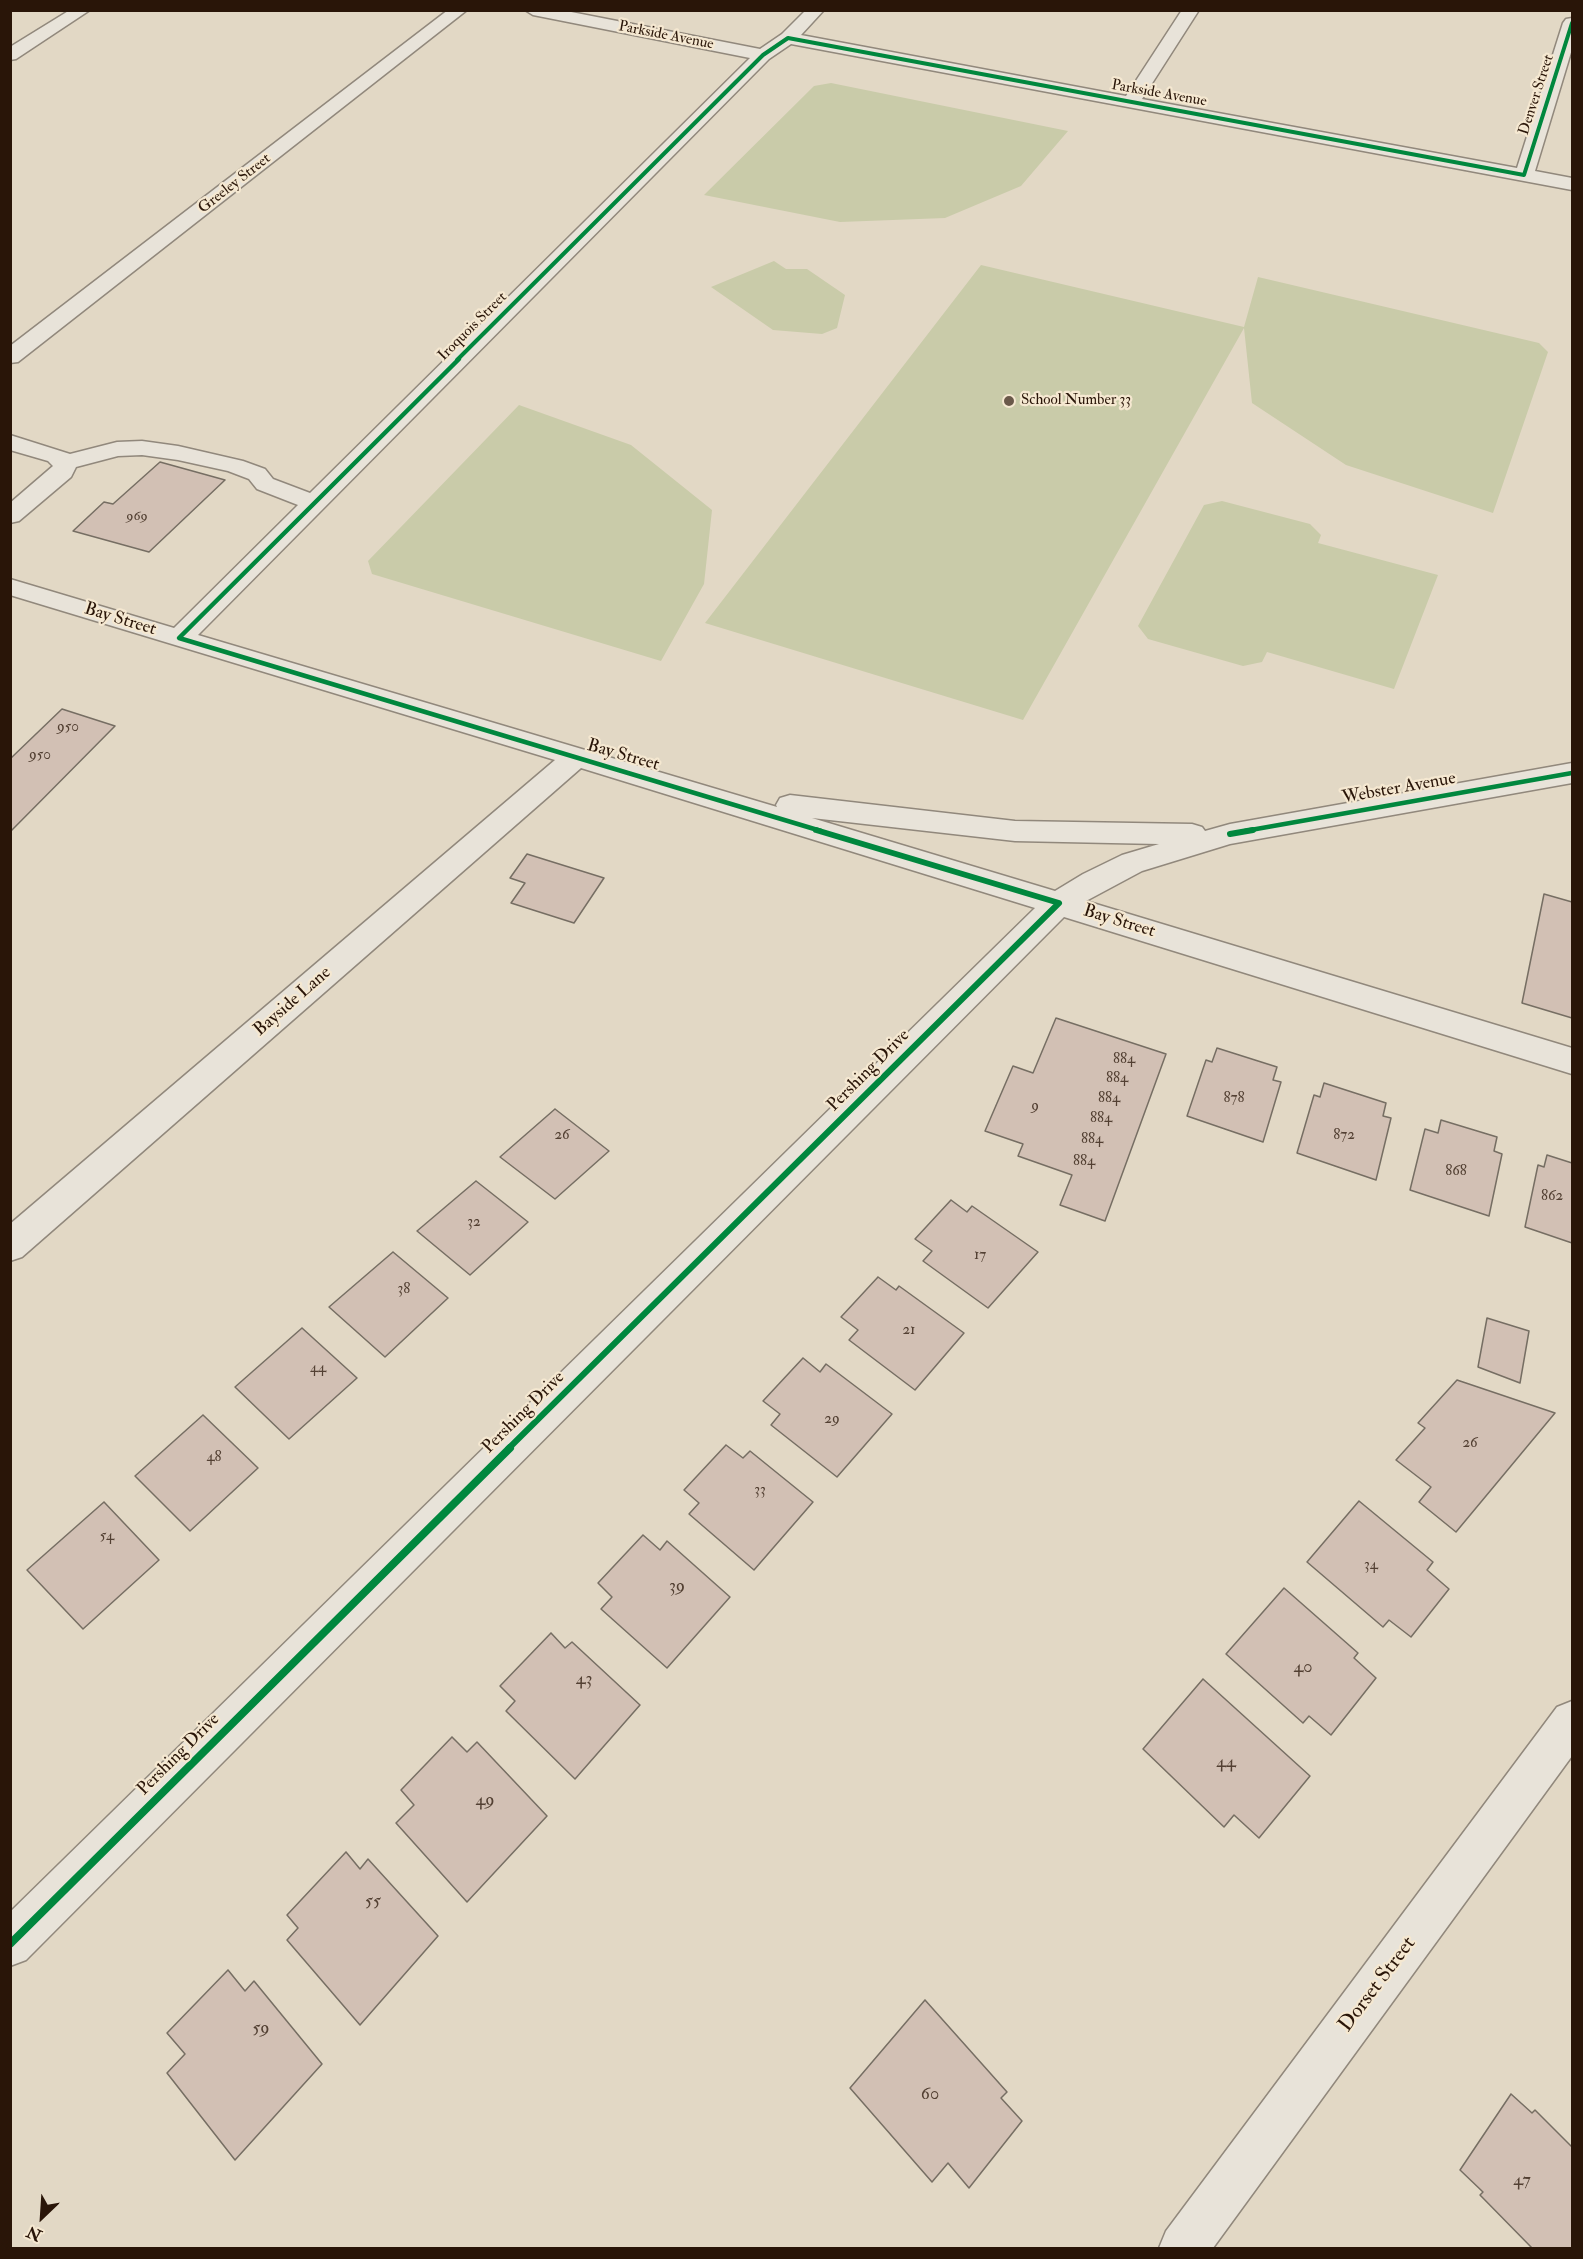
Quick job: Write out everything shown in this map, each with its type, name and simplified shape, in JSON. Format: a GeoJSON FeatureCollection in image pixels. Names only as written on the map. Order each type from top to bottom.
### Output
{"type":"FeatureCollection","features":[{"type":"Feature","properties":{"kind":"street"},"geometry":{"type":"LineString","coordinates":[[10,55],[82,10]]}},
{"type":"Feature","properties":{"kind":"street","name":"Greeley Street"},"geometry":{"type":"LineString","coordinates":[[10,357],[459,10]]}},
{"type":"Feature","properties":{"kind":"street","name":"Parkside Avenue"},"geometry":{"type":"LineString","coordinates":[[533,10],[763,55]]}},
{"type":"Feature","properties":{"kind":"street","name":"Iroquois Street"},"geometry":{"type":"LineString","coordinates":[[178,638],[763,55],[788,39],[816,10]]}},
{"type":"Feature","properties":{"kind":"street"},"geometry":{"type":"LineString","coordinates":[[1131,102],[1191,10]]}},
{"type":"Feature","properties":{"kind":"street","name":"Denver Street"},"geometry":{"type":"LineString","coordinates":[[1524,175],[1572,22]]}},
{"type":"Feature","properties":{"kind":"street","name":"Parkside Avenue"},"geometry":{"type":"LineString","coordinates":[[788,39],[1572,184]]}},
{"type":"Feature","properties":{"kind":"street"},"geometry":{"type":"LineString","coordinates":[[10,442],[56,456],[64,463]]}},
{"type":"Feature","properties":{"kind":"street"},"geometry":{"type":"LineString","coordinates":[[64,463],[117,449],[142,448],[178,453],[235,466],[257,474],[265,484],[282,492],[314,502]]}},
{"type":"Feature","properties":{"kind":"street"},"geometry":{"type":"LineString","coordinates":[[10,516],[63,472],[64,463]]}},
{"type":"Feature","properties":{"kind":"street","name":"Bay Street"},"geometry":{"type":"LineString","coordinates":[[10,587],[690,791],[1572,1061]]}},
{"type":"Feature","properties":{"kind":"street","name":"Bayside Lane"},"geometry":{"type":"LineString","coordinates":[[10,1246],[576,757]]}},
{"type":"Feature","properties":{"kind":"street","name":"Webster Avenue"},"geometry":{"type":"LineString","coordinates":[[1059,903],[1093,882],[1132,863],[1230,834],[1572,773]]}},
{"type":"Feature","properties":{"kind":"street"},"geometry":{"type":"LineString","coordinates":[[690,791],[905,820],[1015,831],[1089,834],[1230,834]]}},
{"type":"Feature","properties":{"kind":"street","name":"Pershing Drive"},"geometry":{"type":"LineString","coordinates":[[10,1944],[1059,903]]}},
{"type":"Feature","properties":{"kind":"street","name":"Dorset Street"},"geometry":{"type":"LineString","coordinates":[[1183,2248],[1572,1722]]}},
{"type":"Feature","properties":{"kind":"green space"},"geometry":{"type":"Polygon","coordinates":[[[831,83],[1068,131],[1021,186],[945,218],[840,222],[704,195],[814,86],[831,83]]]}},
{"type":"Feature","properties":{"kind":"green space"},"geometry":{"type":"Polygon","coordinates":[[[774,261],[786,269],[807,269],[845,295],[837,328],[822,334],[773,330],[711,287],[774,261]]]}},
{"type":"Feature","properties":{"kind":"green space"},"geometry":{"type":"Polygon","coordinates":[[[981,265],[1244,327],[1258,277],[1539,343],[1548,352],[1493,513],[1346,465],[1252,403],[1244,328],[1023,720],[705,623],[981,265]]]}},
{"type":"Feature","properties":{"kind":"green space"},"geometry":{"type":"Polygon","coordinates":[[[519,405],[631,445],[712,510],[704,584],[661,661],[372,574],[368,561],[519,405]]]}},
{"type":"Feature","properties":{"kind":"green space"},"geometry":{"type":"Polygon","coordinates":[[[1222,501],[1310,524],[1321,535],[1318,543],[1438,575],[1394,689],[1267,652],[1262,662],[1243,666],[1148,639],[1138,626],[1204,505],[1222,501]]]}},
{"type":"Feature","properties":{"kind":"building"},"geometry":{"type":"Polygon","coordinates":[[[160,462],[225,480],[149,552],[73,531],[104,502],[113,504],[160,462]]]}},
{"type":"Feature","properties":{"kind":"building"},"geometry":{"type":"Polygon","coordinates":[[[62,709],[115,726],[10,832],[10,759],[62,709]]]}},
{"type":"Feature","properties":{"kind":"building"},"geometry":{"type":"Polygon","coordinates":[[[527,854],[604,878],[574,923],[511,903],[525,883],[510,878],[527,854]]]}},
{"type":"Feature","properties":{"kind":"building"},"geometry":{"type":"Polygon","coordinates":[[[1544,894],[1572,902],[1572,1018],[1522,1003],[1544,894]]]}},
{"type":"Feature","properties":{"kind":"building"},"geometry":{"type":"Polygon","coordinates":[[[1056,1018],[1166,1054],[1105,1221],[1060,1205],[1072,1175],[1018,1156],[1023,1144],[985,1131],[1013,1066],[1033,1073],[1056,1018]]]}},
{"type":"Feature","properties":{"kind":"building"},"geometry":{"type":"Polygon","coordinates":[[[1217,1048],[1277,1067],[1273,1080],[1281,1082],[1263,1142],[1187,1116],[1206,1060],[1212,1062],[1217,1048]]]}},
{"type":"Feature","properties":{"kind":"building"},"geometry":{"type":"Polygon","coordinates":[[[1324,1083],[1386,1103],[1383,1116],[1391,1118],[1376,1180],[1297,1153],[1314,1095],[1320,1097],[1324,1083]]]}},
{"type":"Feature","properties":{"kind":"building"},"geometry":{"type":"Polygon","coordinates":[[[555,1109],[609,1151],[555,1199],[500,1157],[555,1109]]]}},
{"type":"Feature","properties":{"kind":"building"},"geometry":{"type":"Polygon","coordinates":[[[1441,1120],[1497,1137],[1494,1151],[1502,1154],[1489,1216],[1410,1190],[1425,1129],[1438,1133],[1441,1120]]]}},
{"type":"Feature","properties":{"kind":"building"},"geometry":{"type":"Polygon","coordinates":[[[1547,1155],[1572,1163],[1572,1243],[1525,1227],[1538,1165],[1544,1167],[1547,1155]]]}},
{"type":"Feature","properties":{"kind":"building"},"geometry":{"type":"Polygon","coordinates":[[[476,1181],[528,1222],[470,1275],[417,1231],[476,1181]]]}},
{"type":"Feature","properties":{"kind":"building"},"geometry":{"type":"Polygon","coordinates":[[[951,1200],[967,1212],[972,1206],[1038,1252],[988,1308],[923,1261],[932,1251],[915,1239],[951,1200]]]}},
{"type":"Feature","properties":{"kind":"building"},"geometry":{"type":"Polygon","coordinates":[[[393,1252],[448,1298],[385,1357],[329,1307],[393,1252]]]}},
{"type":"Feature","properties":{"kind":"building"},"geometry":{"type":"Polygon","coordinates":[[[878,1277],[896,1290],[899,1286],[964,1333],[915,1390],[849,1340],[858,1330],[841,1317],[878,1277]]]}},
{"type":"Feature","properties":{"kind":"building"},"geometry":{"type":"Polygon","coordinates":[[[1487,1318],[1529,1331],[1520,1383],[1478,1367],[1487,1318]]]}},
{"type":"Feature","properties":{"kind":"building"},"geometry":{"type":"Polygon","coordinates":[[[302,1328],[357,1378],[289,1439],[235,1387],[302,1328]]]}},
{"type":"Feature","properties":{"kind":"building"},"geometry":{"type":"Polygon","coordinates":[[[803,1358],[820,1372],[826,1364],[892,1414],[837,1477],[771,1425],[780,1414],[763,1401],[803,1358]]]}},
{"type":"Feature","properties":{"kind":"building"},"geometry":{"type":"Polygon","coordinates":[[[1457,1380],[1555,1413],[1456,1532],[1419,1502],[1431,1487],[1396,1460],[1425,1428],[1418,1423],[1457,1380]]]}},
{"type":"Feature","properties":{"kind":"building"},"geometry":{"type":"Polygon","coordinates":[[[203,1415],[258,1468],[190,1531],[135,1476],[203,1415]]]}},
{"type":"Feature","properties":{"kind":"building"},"geometry":{"type":"Polygon","coordinates":[[[726,1445],[743,1458],[750,1451],[813,1502],[754,1570],[689,1514],[699,1503],[684,1490],[726,1445]]]}},
{"type":"Feature","properties":{"kind":"building"},"geometry":{"type":"Polygon","coordinates":[[[1359,1501],[1433,1562],[1427,1570],[1449,1589],[1411,1637],[1389,1620],[1383,1627],[1307,1562],[1359,1501]]]}},
{"type":"Feature","properties":{"kind":"building"},"geometry":{"type":"Polygon","coordinates":[[[104,1502],[159,1560],[83,1629],[27,1570],[104,1502]]]}},
{"type":"Feature","properties":{"kind":"building"},"geometry":{"type":"Polygon","coordinates":[[[643,1535],[660,1550],[667,1541],[730,1597],[667,1668],[601,1609],[612,1597],[598,1583],[643,1535]]]}},
{"type":"Feature","properties":{"kind":"building"},"geometry":{"type":"Polygon","coordinates":[[[1284,1588],[1358,1653],[1354,1658],[1376,1678],[1331,1735],[1309,1716],[1303,1723],[1226,1654],[1284,1588]]]}},
{"type":"Feature","properties":{"kind":"building"},"geometry":{"type":"Polygon","coordinates":[[[551,1633],[565,1648],[572,1642],[640,1705],[575,1779],[506,1711],[515,1701],[500,1686],[551,1633]]]}},
{"type":"Feature","properties":{"kind":"building"},"geometry":{"type":"Polygon","coordinates":[[[1203,1679],[1310,1776],[1259,1838],[1234,1815],[1224,1827],[1143,1749],[1203,1679]]]}},
{"type":"Feature","properties":{"kind":"building"},"geometry":{"type":"Polygon","coordinates":[[[452,1737],[467,1752],[477,1742],[547,1816],[467,1902],[396,1823],[414,1805],[401,1790],[452,1737]]]}},
{"type":"Feature","properties":{"kind":"building"},"geometry":{"type":"Polygon","coordinates":[[[346,1852],[360,1869],[368,1859],[438,1936],[360,2025],[287,1940],[298,1928],[287,1915],[346,1852]]]}},
{"type":"Feature","properties":{"kind":"building"},"geometry":{"type":"Polygon","coordinates":[[[228,1970],[245,1991],[254,1981],[322,2064],[235,2160],[167,2073],[185,2054],[167,2033],[228,1970]]]}},
{"type":"Feature","properties":{"kind":"building"},"geometry":{"type":"Polygon","coordinates":[[[925,2000],[1007,2092],[1001,2098],[1022,2121],[969,2188],[948,2163],[932,2182],[850,2088],[925,2000]]]}},
{"type":"Feature","properties":{"kind":"building"},"geometry":{"type":"Polygon","coordinates":[[[1511,2094],[1532,2113],[1535,2110],[1572,2147],[1572,2248],[1532,2248],[1480,2195],[1483,2192],[1460,2170],[1511,2094]]]}},
{"type":"Feature","properties":{"kind":"cycle path"},"geometry":{"type":"LineString","coordinates":[[10,1944],[1059,903],[179,638],[763,55],[788,38],[1524,175],[1572,23]]}},
{"type":"Feature","properties":{"kind":"cycle path"},"geometry":{"type":"LineString","coordinates":[[1230,834],[1572,773]]}},
{"type":"Feature","properties":{"kind":"place","name":"School Number 33"},"geometry":{"type":"Point","coordinates":[1009,401]}}]}
